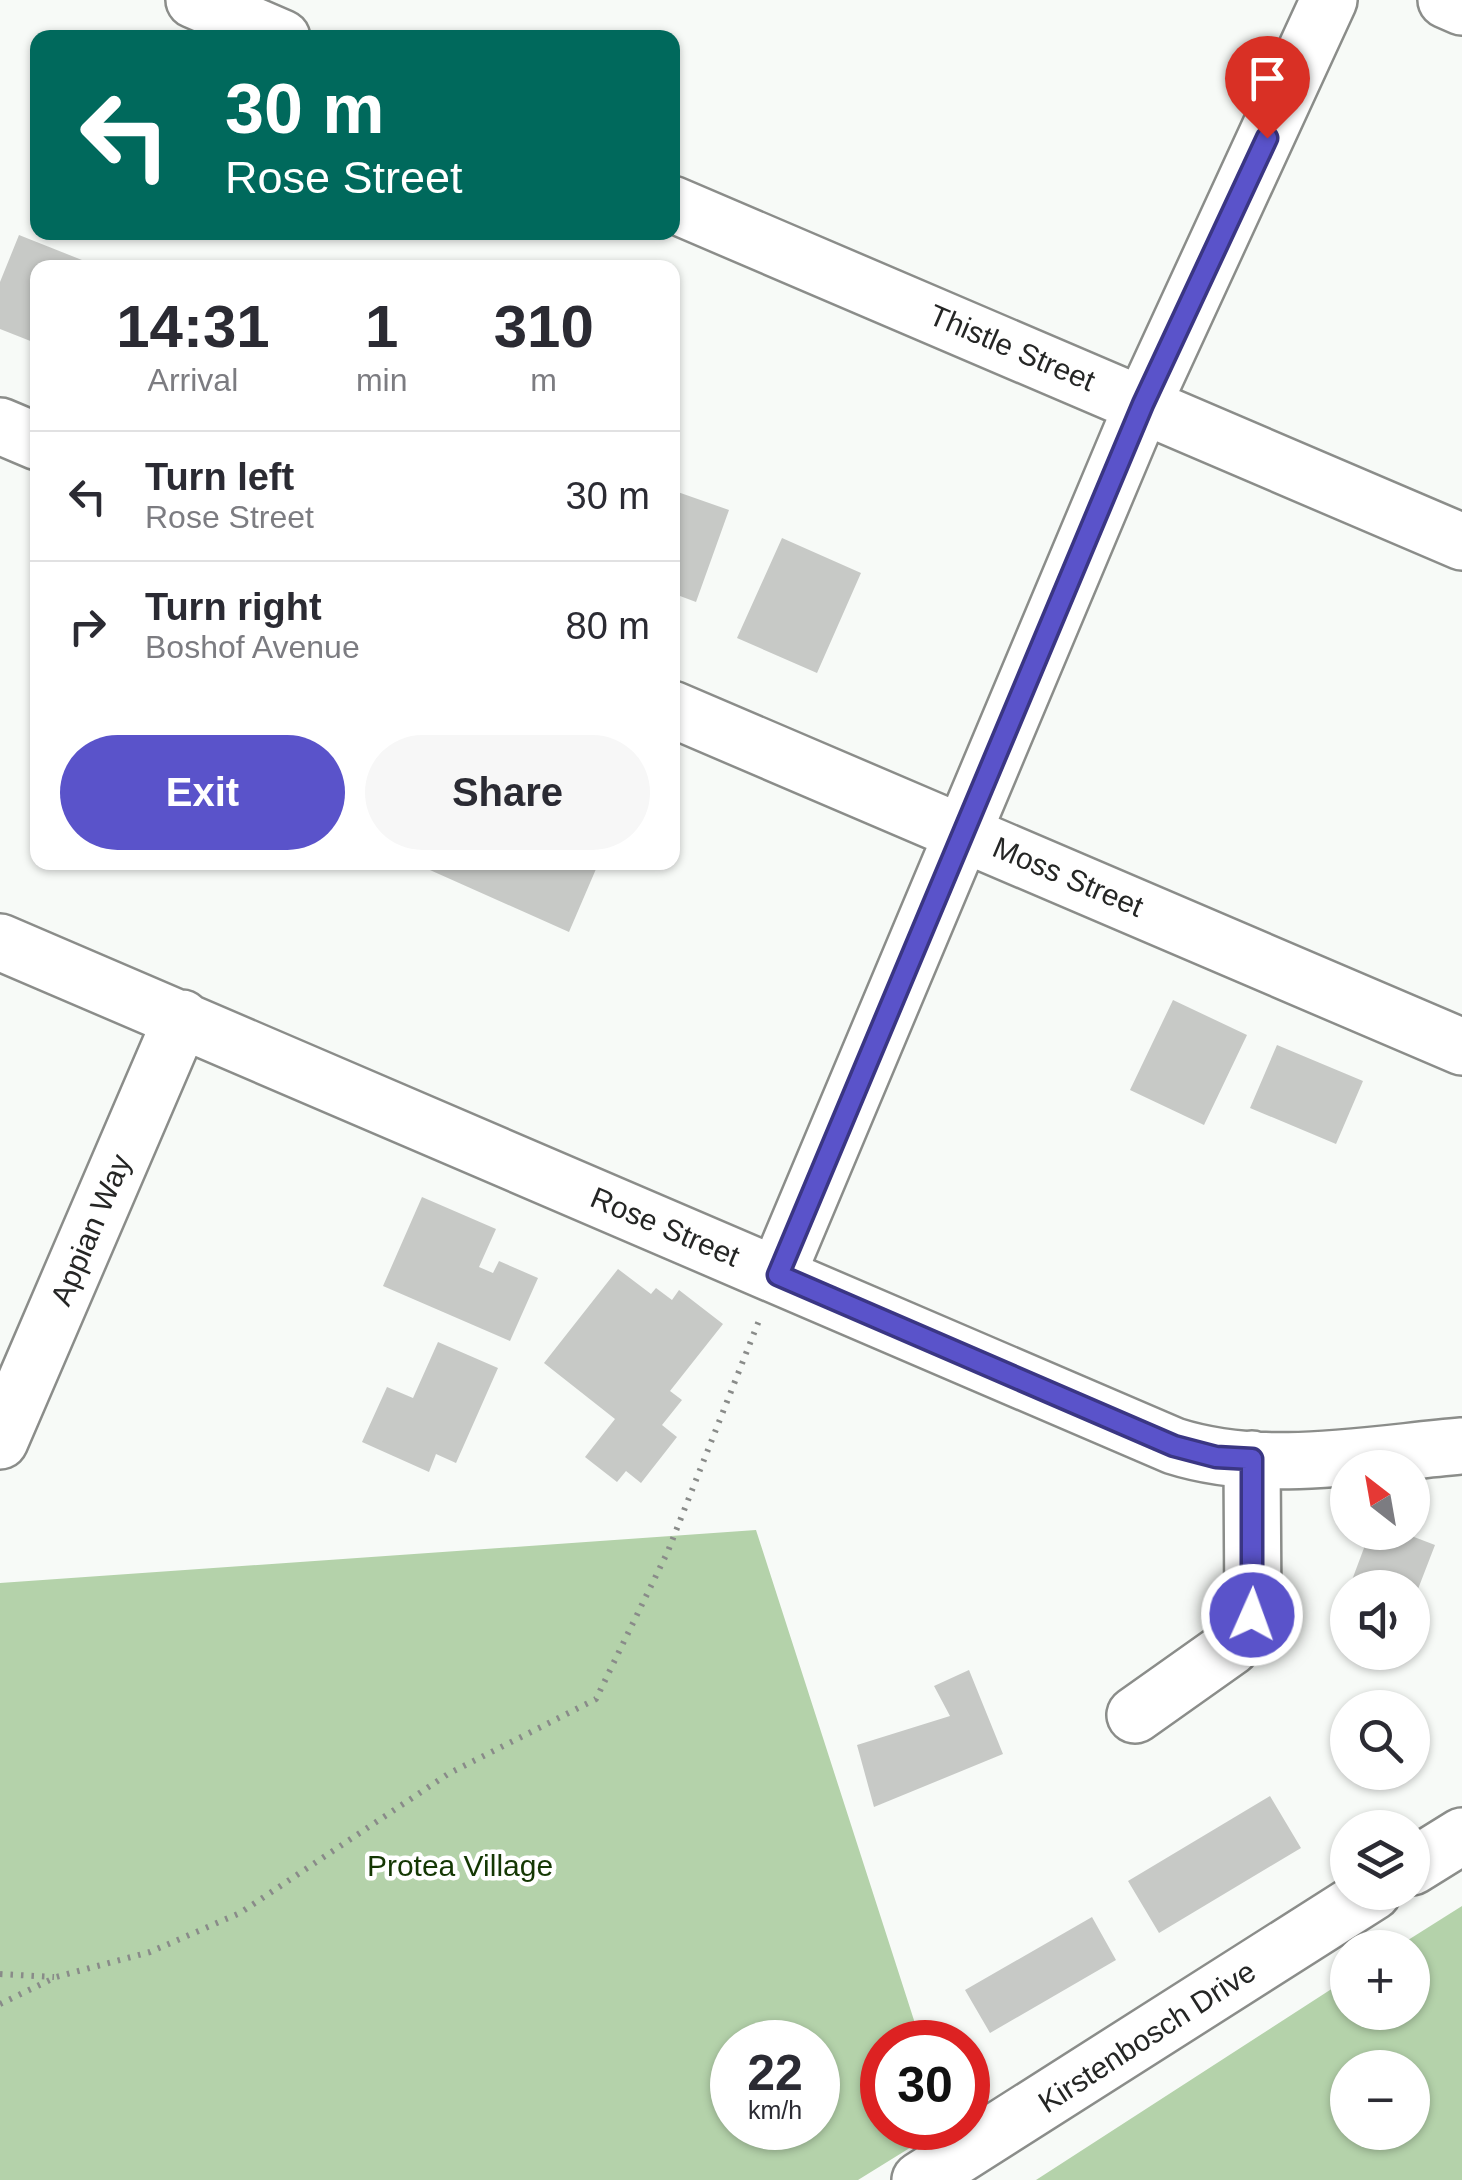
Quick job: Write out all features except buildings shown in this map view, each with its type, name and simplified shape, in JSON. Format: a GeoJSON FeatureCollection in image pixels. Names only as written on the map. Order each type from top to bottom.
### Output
{"type":"FeatureCollection","features":[{"type":"Feature","properties":{"kind":"street"},"geometry":{"type":"LineString","coordinates":[[194,0],[263,30]]}},
{"type":"Feature","properties":{"kind":"street"},"geometry":{"type":"LineString","coordinates":[[778,1275],[1143,404],[1330,0]]}},
{"type":"Feature","properties":{"kind":"street"},"geometry":{"type":"LineString","coordinates":[[1446,0],[1462,7]]}},
{"type":"Feature","properties":{"kind":"street","name":"Thistle Street"},"geometry":{"type":"LineString","coordinates":[[680,207],[1462,542]]}},
{"type":"Feature","properties":{"kind":"street"},"geometry":{"type":"LineString","coordinates":[[0,426],[30,439]]}},
{"type":"Feature","properties":{"kind":"street","name":"Moss Street"},"geometry":{"type":"LineString","coordinates":[[680,713],[1462,1047]]}},
{"type":"Feature","properties":{"kind":"street","name":"Rose Street"},"geometry":{"type":"LineString","coordinates":[[0,942],[1174,1446],[1216,1457],[1292,1460],[1462,1446]]}},
{"type":"Feature","properties":{"kind":"street","name":"Appian Way"},"geometry":{"type":"LineString","coordinates":[[0,1441],[182,1018]]}},
{"type":"Feature","properties":{"kind":"street"},"geometry":{"type":"LineString","coordinates":[[1135,1715],[1230,1647],[1252,1615],[1252,1459]]}},
{"type":"Feature","properties":{"kind":"street"},"geometry":{"type":"LineString","coordinates":[[1430,1856],[1462,1836]]}},
{"type":"Feature","properties":{"kind":"street","name":"Kirstenbosch Drive"},"geometry":{"type":"LineString","coordinates":[[920,2180],[1345,1910]]}},
{"type":"Feature","properties":{"kind":"path"},"geometry":{"type":"LineString","coordinates":[[0,2004],[56,1977],[150,1952],[240,1913],[448,1774],[596,1699],[668,1551],[778,1275]]}},
{"type":"Feature","properties":{"kind":"path"},"geometry":{"type":"LineString","coordinates":[[0,1974],[56,1977]]}},
{"type":"Feature","properties":{"kind":"green space","name":"Protea Village"},"geometry":{"type":"Polygon","coordinates":[[[756,1530],[914,2020],[860,2020],[860,2150],[906,2150],[858,2180],[0,2180],[0,1583],[756,1530]]]}},
{"type":"Feature","properties":{"kind":"green space"},"geometry":{"type":"Polygon","coordinates":[[[1462,1906],[1462,2180],[1036,2180],[1330,1990],[1330,2030],[1430,2030],[1430,1930],[1424,1930],[1462,1906]]]}},
{"type":"Feature","properties":{"kind":"route"},"geometry":{"type":"LineString","coordinates":[[1252,1615],[1252,1459],[1216,1457],[1174,1446],[778,1275],[1143,404],[1267,138]]}}]}
